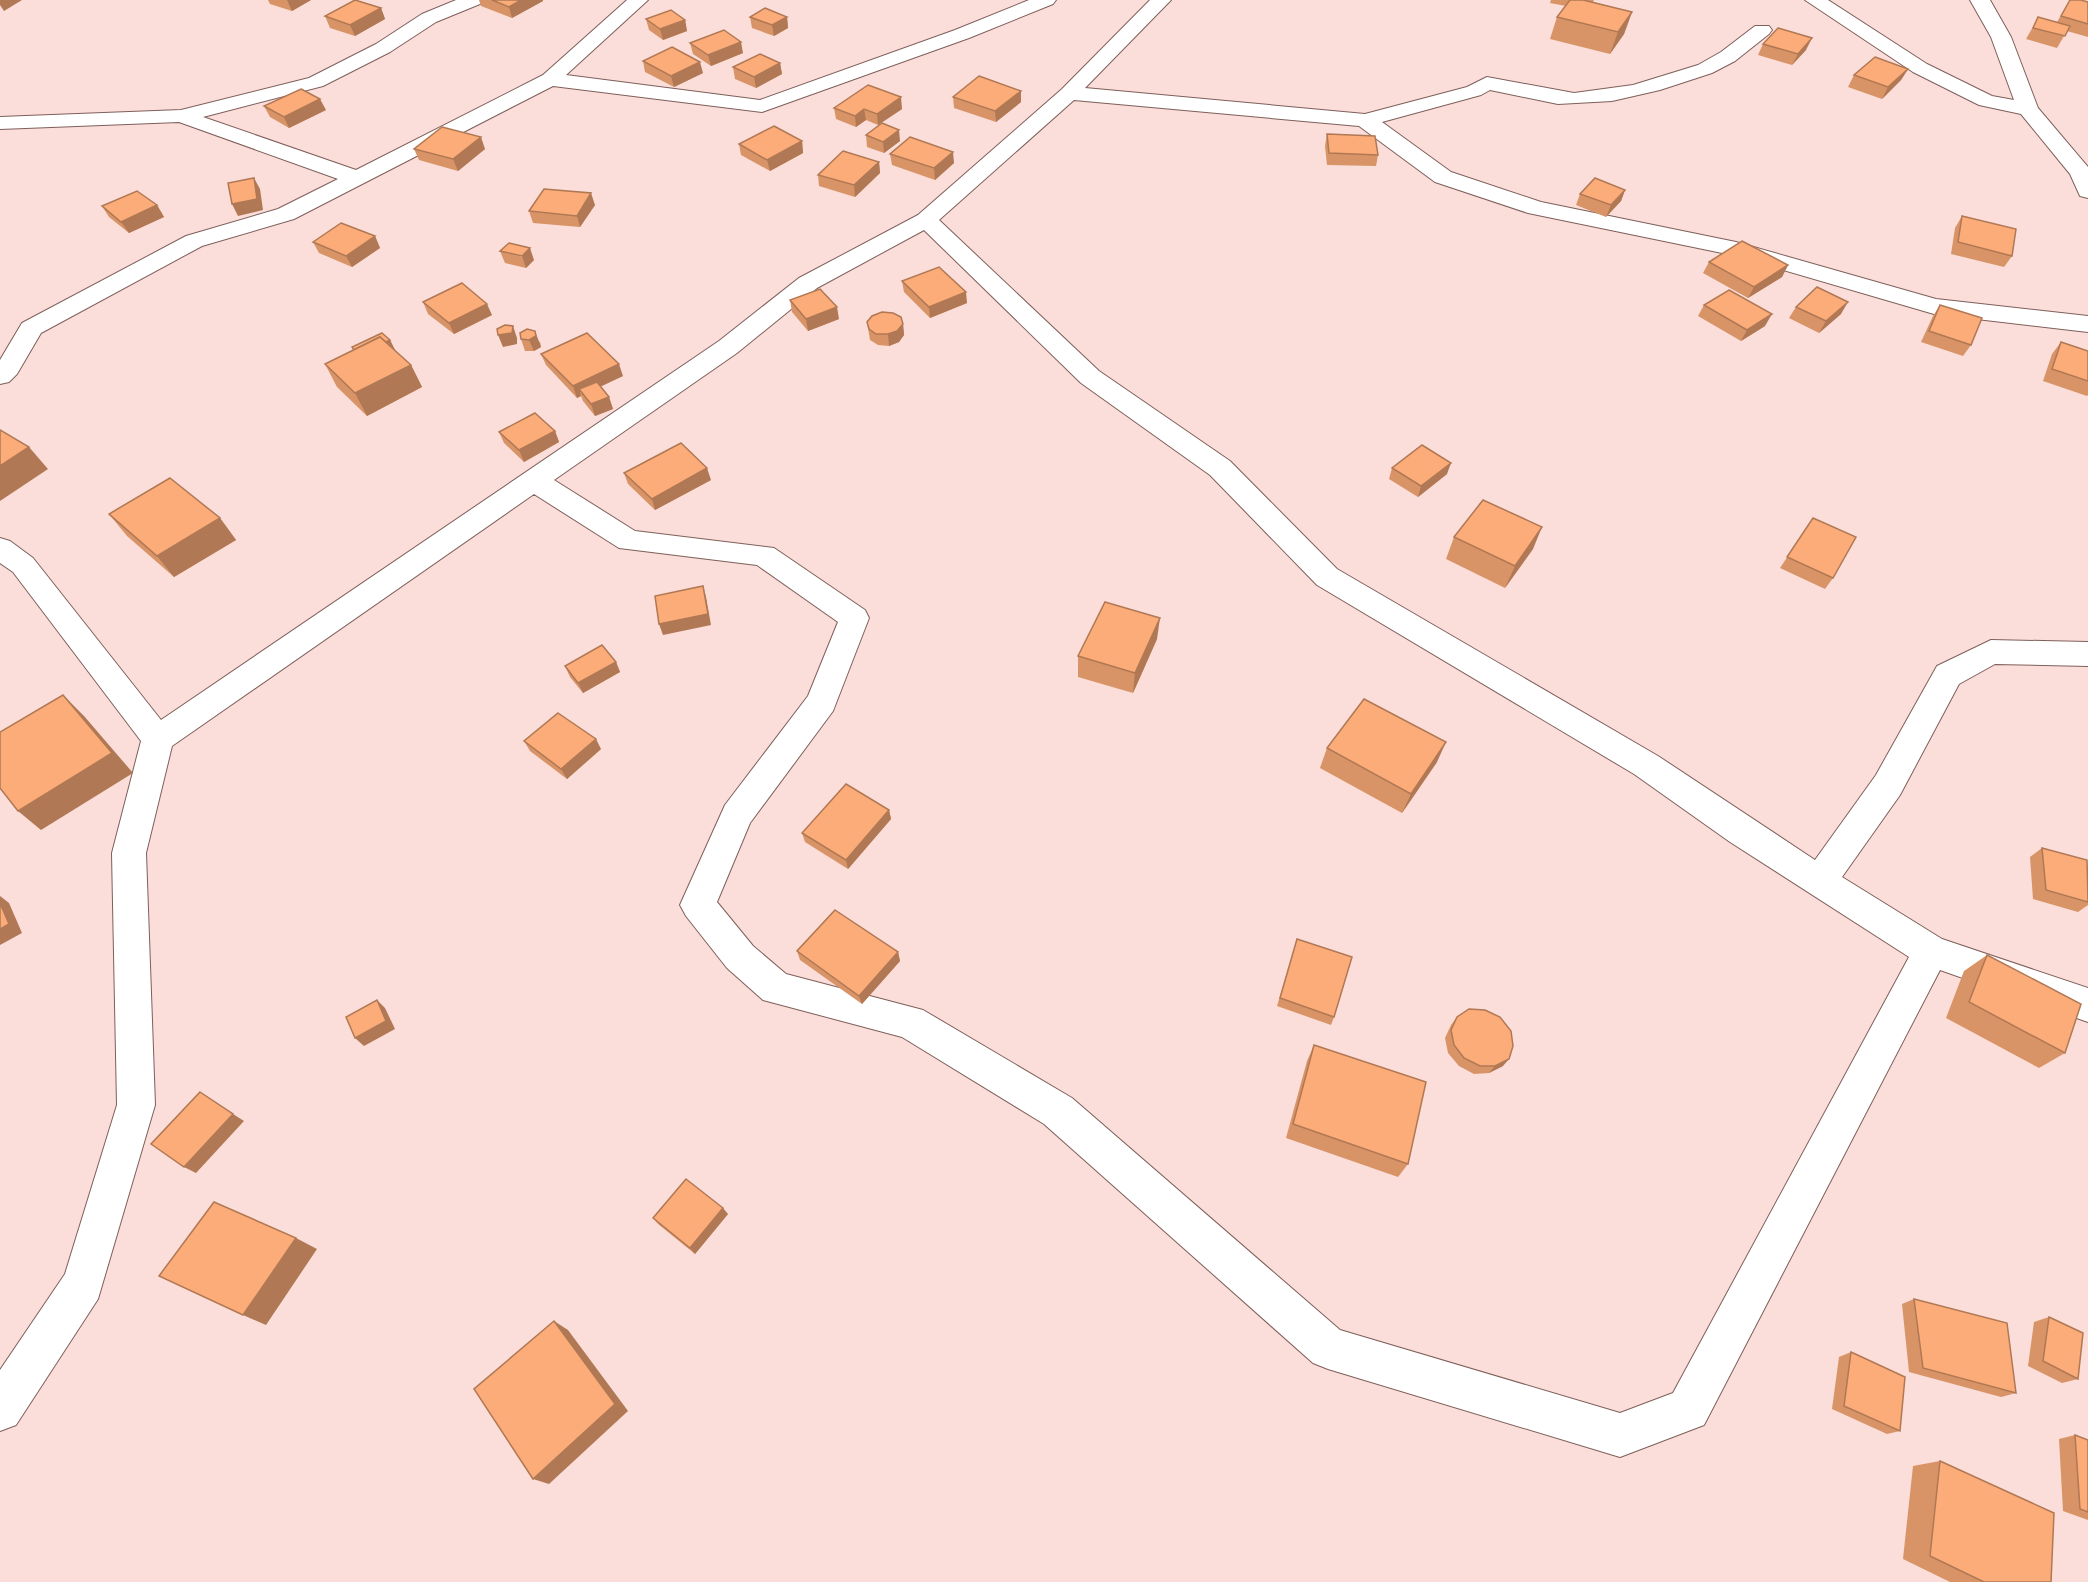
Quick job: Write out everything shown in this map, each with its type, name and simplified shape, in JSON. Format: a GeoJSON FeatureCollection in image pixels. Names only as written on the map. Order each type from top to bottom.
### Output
{"type":"FeatureCollection","features":[{"type":"Feature","properties":{"kind":"street"},"geometry":{"type":"LineString","coordinates":[[0,123],[181,116],[316,82],[383,48],[429,18],[473,0]]}},
{"type":"Feature","properties":{"kind":"street"},"geometry":{"type":"LineString","coordinates":[[0,376],[8,368],[31,328],[194,241],[286,213],[550,79],[638,0]]}},
{"type":"Feature","properties":{"kind":"street"},"geometry":{"type":"LineString","coordinates":[[550,79],[762,106],[962,34],[1046,0]]}},
{"type":"Feature","properties":{"kind":"street"},"geometry":{"type":"LineString","coordinates":[[0,1409],[83,1284],[136,1105],[129,853],[158,739],[728,347],[808,283],[926,220],[1069,93],[1161,0]]}},
{"type":"Feature","properties":{"kind":"street"},"geometry":{"type":"LineString","coordinates":[[1815,0],[1920,68],[1986,100],[2028,109]]}},
{"type":"Feature","properties":{"kind":"street"},"geometry":{"type":"LineString","coordinates":[[1980,0],[2001,37],[2028,109],[2081,173],[2088,191]]}},
{"type":"Feature","properties":{"kind":"street"},"geometry":{"type":"LineString","coordinates":[[1069,93],[1365,120],[1474,91],[1487,83],[1560,98],[1600,97],[1642,88],[1706,68],[1738,50],[1762,30]]}},
{"type":"Feature","properties":{"kind":"street"},"geometry":{"type":"LineString","coordinates":[[181,116],[358,178]]}},
{"type":"Feature","properties":{"kind":"street"},"geometry":{"type":"LineString","coordinates":[[1365,120],[1443,177],[1536,208],[1736,249],[1934,306],[2088,324]]}},
{"type":"Feature","properties":{"kind":"street"},"geometry":{"type":"LineString","coordinates":[[2056,143],[2088,156]]}},
{"type":"Feature","properties":{"kind":"street"},"geometry":{"type":"LineString","coordinates":[[926,220],[1090,377],[1220,468],[1327,577],[1646,765],[1742,832],[1931,951],[2088,1005]]}},
{"type":"Feature","properties":{"kind":"street"},"geometry":{"type":"LineString","coordinates":[[534,481],[629,541],[764,555],[854,618],[822,702],[737,815],[698,905],[740,957],[776,988],[910,1022],[1058,1111],[1328,1348],[1620,1435],[1688,1409],[1931,951]]}},
{"type":"Feature","properties":{"kind":"street"},"geometry":{"type":"LineString","coordinates":[[0,548],[23,565],[158,739]]}},
{"type":"Feature","properties":{"kind":"street"},"geometry":{"type":"LineString","coordinates":[[1820,880],[1888,785],[1948,675],[1991,652],[2088,654]]}},
{"type":"Feature","properties":{"kind":"building"},"geometry":{"type":"Polygon","coordinates":[[[355,0],[381,8],[350,25],[325,16],[355,0]]]}},
{"type":"Feature","properties":{"kind":"building"},"geometry":{"type":"Polygon","coordinates":[[[492,0],[521,0],[509,7],[492,0]]]}},
{"type":"Feature","properties":{"kind":"building"},"geometry":{"type":"Polygon","coordinates":[[[1570,0],[1583,0],[1632,12],[1618,32],[1557,17],[1570,0]]]}},
{"type":"Feature","properties":{"kind":"building"},"geometry":{"type":"Polygon","coordinates":[[[2070,0],[2088,2],[2088,24],[2061,16],[2070,0]]]}},
{"type":"Feature","properties":{"kind":"building"},"geometry":{"type":"Polygon","coordinates":[[[765,8],[787,17],[772,25],[750,17],[765,8]]]}},
{"type":"Feature","properties":{"kind":"building"},"geometry":{"type":"Polygon","coordinates":[[[671,10],[685,20],[660,29],[646,19],[671,10]]]}},
{"type":"Feature","properties":{"kind":"building"},"geometry":{"type":"Polygon","coordinates":[[[2038,17],[2070,26],[2065,36],[2033,28],[2038,17]]]}},
{"type":"Feature","properties":{"kind":"building"},"geometry":{"type":"Polygon","coordinates":[[[1778,28],[1812,38],[1798,54],[1763,44],[1778,28]]]}},
{"type":"Feature","properties":{"kind":"building"},"geometry":{"type":"Polygon","coordinates":[[[724,30],[741,42],[708,55],[690,43],[724,30]]]}},
{"type":"Feature","properties":{"kind":"building"},"geometry":{"type":"Polygon","coordinates":[[[672,47],[700,62],[671,76],[643,61],[672,47]]]}},
{"type":"Feature","properties":{"kind":"building"},"geometry":{"type":"Polygon","coordinates":[[[760,54],[780,63],[754,77],[733,67],[760,54]]]}},
{"type":"Feature","properties":{"kind":"building"},"geometry":{"type":"Polygon","coordinates":[[[1875,57],[1908,69],[1888,87],[1854,75],[1875,57]]]}},
{"type":"Feature","properties":{"kind":"building"},"geometry":{"type":"Polygon","coordinates":[[[979,76],[1021,91],[995,111],[953,97],[979,76]]]}},
{"type":"Feature","properties":{"kind":"building"},"geometry":{"type":"Polygon","coordinates":[[[868,85],[901,97],[877,114],[864,109],[855,116],[834,108],[868,85]]]}},
{"type":"Feature","properties":{"kind":"building"},"geometry":{"type":"Polygon","coordinates":[[[301,89],[320,99],[284,117],[264,106],[301,89]]]}},
{"type":"Feature","properties":{"kind":"building"},"geometry":{"type":"Polygon","coordinates":[[[882,123],[899,130],[883,142],[866,135],[882,123]]]}},
{"type":"Feature","properties":{"kind":"building"},"geometry":{"type":"Polygon","coordinates":[[[774,126],[802,141],[767,160],[739,144],[774,126]]]}},
{"type":"Feature","properties":{"kind":"building"},"geometry":{"type":"Polygon","coordinates":[[[442,127],[481,137],[453,159],[414,149],[442,127]]]}},
{"type":"Feature","properties":{"kind":"building"},"geometry":{"type":"Polygon","coordinates":[[[1327,134],[1375,136],[1378,155],[1329,153],[1327,134]]]}},
{"type":"Feature","properties":{"kind":"building"},"geometry":{"type":"Polygon","coordinates":[[[910,137],[953,152],[934,168],[890,154],[910,137]]]}},
{"type":"Feature","properties":{"kind":"building"},"geometry":{"type":"Polygon","coordinates":[[[843,151],[879,162],[854,185],[818,175],[843,151]]]}},
{"type":"Feature","properties":{"kind":"building"},"geometry":{"type":"Polygon","coordinates":[[[254,178],[257,199],[232,204],[228,183],[254,178]]]}},
{"type":"Feature","properties":{"kind":"building"},"geometry":{"type":"Polygon","coordinates":[[[1595,178],[1625,190],[1611,205],[1580,194],[1595,178]]]}},
{"type":"Feature","properties":{"kind":"building"},"geometry":{"type":"Polygon","coordinates":[[[544,189],[591,193],[577,216],[529,211],[544,189]]]}},
{"type":"Feature","properties":{"kind":"building"},"geometry":{"type":"Polygon","coordinates":[[[137,191],[157,205],[121,222],[102,206],[137,191]]]}},
{"type":"Feature","properties":{"kind":"building"},"geometry":{"type":"Polygon","coordinates":[[[1962,216],[2016,229],[2012,256],[1958,242],[1962,216]]]}},
{"type":"Feature","properties":{"kind":"building"},"geometry":{"type":"Polygon","coordinates":[[[341,223],[375,236],[346,256],[313,242],[341,223]]]}},
{"type":"Feature","properties":{"kind":"building"},"geometry":{"type":"Polygon","coordinates":[[[1742,241],[1788,265],[1754,287],[1709,262],[1742,241]]]}},
{"type":"Feature","properties":{"kind":"building"},"geometry":{"type":"Polygon","coordinates":[[[509,243],[530,248],[522,256],[500,251],[509,243]]]}},
{"type":"Feature","properties":{"kind":"building"},"geometry":{"type":"Polygon","coordinates":[[[939,267],[966,292],[929,307],[902,281],[939,267]]]}},
{"type":"Feature","properties":{"kind":"building"},"geometry":{"type":"Polygon","coordinates":[[[462,283],[487,304],[449,323],[423,302],[462,283]]]}},
{"type":"Feature","properties":{"kind":"building"},"geometry":{"type":"Polygon","coordinates":[[[1817,287],[1848,302],[1826,321],[1796,307],[1817,287]]]}},
{"type":"Feature","properties":{"kind":"building"},"geometry":{"type":"Polygon","coordinates":[[[820,289],[837,307],[806,319],[790,300],[820,289]]]}},
{"type":"Feature","properties":{"kind":"building"},"geometry":{"type":"Polygon","coordinates":[[[1729,290],[1772,314],[1747,330],[1704,305],[1729,290]]]}},
{"type":"Feature","properties":{"kind":"building"},"geometry":{"type":"Polygon","coordinates":[[[1940,305],[1982,318],[1971,345],[1929,331],[1940,305]]]}},
{"type":"Feature","properties":{"kind":"building"},"geometry":{"type":"Polygon","coordinates":[[[882,312],[893,313],[901,317],[903,324],[897,331],[876,334],[869,329],[867,322],[872,316],[882,312]]]}},
{"type":"Feature","properties":{"kind":"building"},"geometry":{"type":"Polygon","coordinates":[[[505,325],[513,326],[512,333],[498,335],[497,329],[505,325]]]}},
{"type":"Feature","properties":{"kind":"building"},"geometry":{"type":"Polygon","coordinates":[[[527,329],[535,331],[536,336],[529,340],[521,339],[520,333],[527,329]]]}},
{"type":"Feature","properties":{"kind":"building"},"geometry":{"type":"Polygon","coordinates":[[[382,333],[390,340],[386,342],[380,337],[354,350],[352,347],[382,333]]]}},
{"type":"Feature","properties":{"kind":"building"},"geometry":{"type":"Polygon","coordinates":[[[587,333],[619,364],[573,386],[541,354],[587,333]]]}},
{"type":"Feature","properties":{"kind":"building"},"geometry":{"type":"Polygon","coordinates":[[[380,337],[411,365],[355,393],[325,364],[380,337]]]}},
{"type":"Feature","properties":{"kind":"building"},"geometry":{"type":"Polygon","coordinates":[[[2061,342],[2088,351],[2088,381],[2052,369],[2061,342]]]}},
{"type":"Feature","properties":{"kind":"building"},"geometry":{"type":"Polygon","coordinates":[[[597,382],[609,397],[591,404],[579,389],[597,382]]]}},
{"type":"Feature","properties":{"kind":"building"},"geometry":{"type":"Polygon","coordinates":[[[535,413],[555,431],[519,450],[499,432],[535,413]]]}},
{"type":"Feature","properties":{"kind":"building"},"geometry":{"type":"Polygon","coordinates":[[[0,430],[29,447],[0,466],[0,430]]]}},
{"type":"Feature","properties":{"kind":"building"},"geometry":{"type":"Polygon","coordinates":[[[681,443],[707,468],[652,499],[624,473],[681,443]]]}},
{"type":"Feature","properties":{"kind":"building"},"geometry":{"type":"Polygon","coordinates":[[[1422,445],[1451,463],[1421,486],[1392,468],[1422,445]]]}},
{"type":"Feature","properties":{"kind":"building"},"geometry":{"type":"Polygon","coordinates":[[[170,478],[220,518],[157,556],[109,514],[170,478]]]}},
{"type":"Feature","properties":{"kind":"building"},"geometry":{"type":"Polygon","coordinates":[[[1483,500],[1542,527],[1515,566],[1454,537],[1483,500]]]}},
{"type":"Feature","properties":{"kind":"building"},"geometry":{"type":"Polygon","coordinates":[[[1813,518],[1856,537],[1833,578],[1787,557],[1813,518]]]}},
{"type":"Feature","properties":{"kind":"building"},"geometry":{"type":"Polygon","coordinates":[[[703,586],[708,614],[659,624],[655,596],[703,586]]]}},
{"type":"Feature","properties":{"kind":"building"},"geometry":{"type":"Polygon","coordinates":[[[1105,602],[1160,618],[1135,673],[1078,656],[1105,602]]]}},
{"type":"Feature","properties":{"kind":"building"},"geometry":{"type":"Polygon","coordinates":[[[602,645],[616,662],[578,683],[565,666],[602,645]]]}},
{"type":"Feature","properties":{"kind":"building"},"geometry":{"type":"Polygon","coordinates":[[[63,695],[112,753],[18,811],[0,788],[0,732],[63,695]]]}},
{"type":"Feature","properties":{"kind":"building"},"geometry":{"type":"Polygon","coordinates":[[[1364,699],[1446,742],[1411,794],[1327,748],[1364,699]]]}},
{"type":"Feature","properties":{"kind":"building"},"geometry":{"type":"Polygon","coordinates":[[[558,713],[596,739],[561,769],[524,741],[558,713]]]}},
{"type":"Feature","properties":{"kind":"building"},"geometry":{"type":"Polygon","coordinates":[[[846,784],[889,810],[846,860],[802,833],[846,784]]]}},
{"type":"Feature","properties":{"kind":"building"},"geometry":{"type":"Polygon","coordinates":[[[2042,848],[2087,860],[2088,902],[2046,890],[2042,848]]]}},
{"type":"Feature","properties":{"kind":"building"},"geometry":{"type":"Polygon","coordinates":[[[0,903],[9,924],[0,929],[0,903]]]}},
{"type":"Feature","properties":{"kind":"building"},"geometry":{"type":"Polygon","coordinates":[[[835,910],[898,952],[859,996],[797,951],[835,910]]]}},
{"type":"Feature","properties":{"kind":"building"},"geometry":{"type":"Polygon","coordinates":[[[1297,939],[1352,957],[1334,1017],[1280,998],[1297,939]]]}},
{"type":"Feature","properties":{"kind":"building"},"geometry":{"type":"Polygon","coordinates":[[[1987,955],[2081,1004],[2065,1053],[1969,1002],[1987,955]]]}},
{"type":"Feature","properties":{"kind":"building"},"geometry":{"type":"Polygon","coordinates":[[[377,1000],[386,1021],[355,1038],[346,1017],[377,1000]]]}},
{"type":"Feature","properties":{"kind":"building"},"geometry":{"type":"Polygon","coordinates":[[[1469,1009],[1485,1010],[1500,1017],[1511,1031],[1513,1046],[1509,1059],[1495,1066],[1480,1066],[1464,1058],[1454,1045],[1451,1030],[1457,1017],[1469,1009]]]}},
{"type":"Feature","properties":{"kind":"building"},"geometry":{"type":"Polygon","coordinates":[[[1314,1045],[1426,1082],[1408,1164],[1293,1124],[1314,1045]]]}},
{"type":"Feature","properties":{"kind":"building"},"geometry":{"type":"Polygon","coordinates":[[[200,1092],[233,1114],[184,1167],[151,1144],[200,1092]]]}},
{"type":"Feature","properties":{"kind":"building"},"geometry":{"type":"Polygon","coordinates":[[[686,1179],[723,1208],[690,1248],[653,1218],[686,1179]]]}},
{"type":"Feature","properties":{"kind":"building"},"geometry":{"type":"Polygon","coordinates":[[[214,1202],[296,1238],[243,1315],[159,1276],[214,1202]]]}},
{"type":"Feature","properties":{"kind":"building"},"geometry":{"type":"Polygon","coordinates":[[[1914,1299],[2007,1323],[2016,1393],[1923,1368],[1914,1299]]]}},
{"type":"Feature","properties":{"kind":"building"},"geometry":{"type":"Polygon","coordinates":[[[2049,1317],[2083,1333],[2078,1379],[2043,1361],[2049,1317]]]}},
{"type":"Feature","properties":{"kind":"building"},"geometry":{"type":"Polygon","coordinates":[[[554,1321],[615,1404],[533,1479],[474,1389],[554,1321]]]}},
{"type":"Feature","properties":{"kind":"building"},"geometry":{"type":"Polygon","coordinates":[[[1851,1352],[1905,1377],[1900,1431],[1844,1406],[1851,1352]]]}},
{"type":"Feature","properties":{"kind":"building"},"geometry":{"type":"Polygon","coordinates":[[[2075,1435],[2088,1440],[2088,1512],[2080,1509],[2075,1435]]]}},
{"type":"Feature","properties":{"kind":"building"},"geometry":{"type":"Polygon","coordinates":[[[1940,1461],[2054,1513],[2051,1582],[1984,1582],[1930,1556],[1940,1461]]]}}]}
